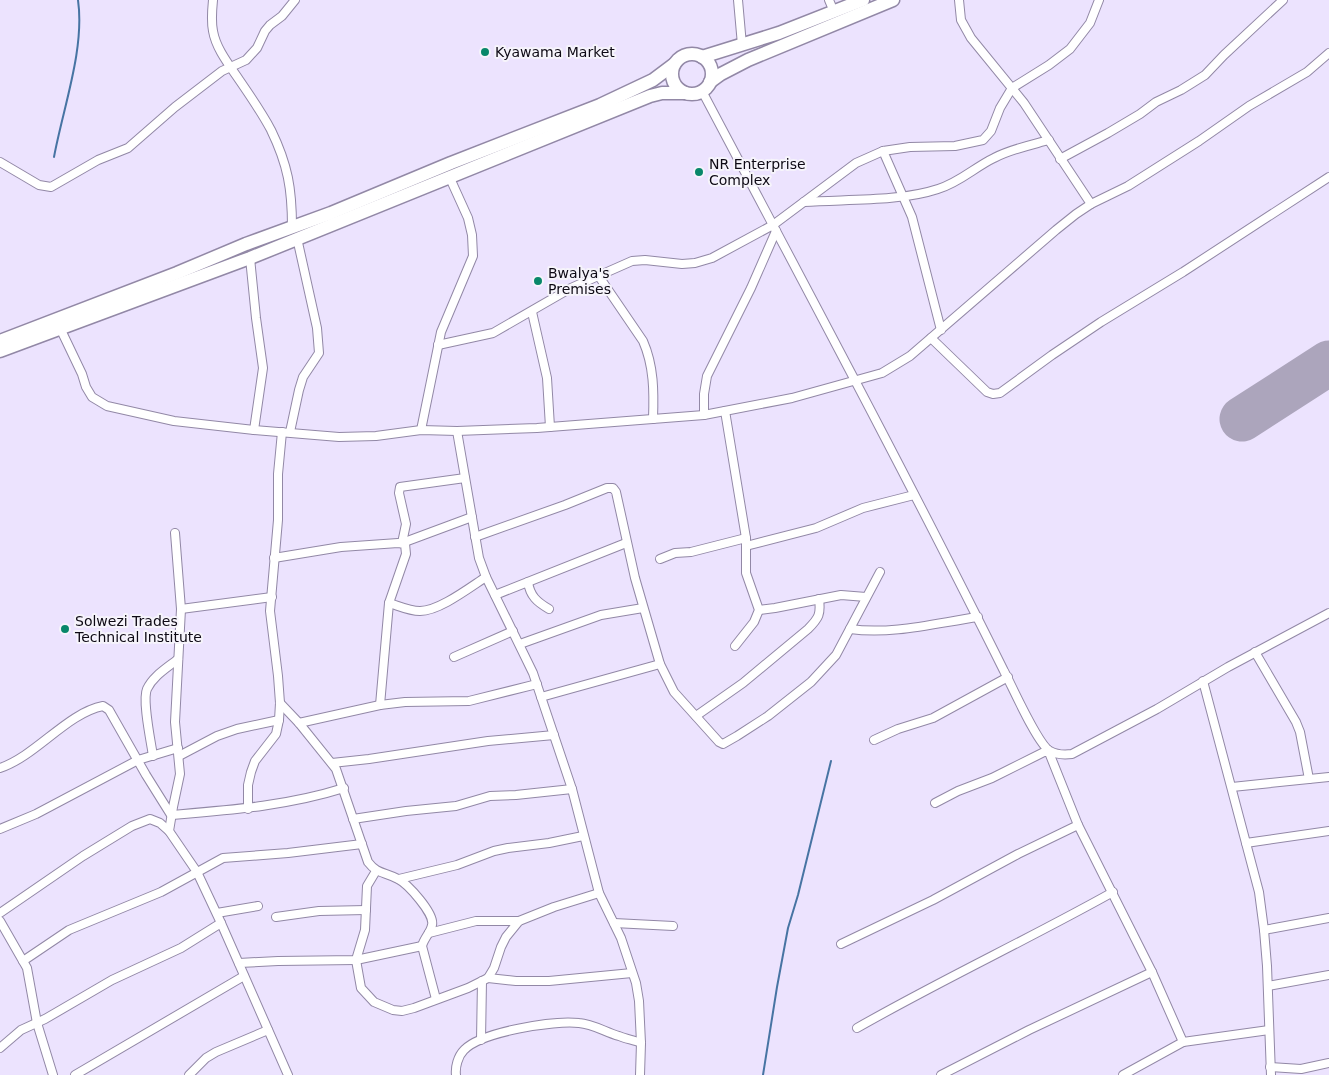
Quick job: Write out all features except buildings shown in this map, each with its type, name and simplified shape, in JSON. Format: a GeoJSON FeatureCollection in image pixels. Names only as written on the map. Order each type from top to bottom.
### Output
{"type":"FeatureCollection","features":[{"type":"Feature","properties":{"kind":"highway"},"geometry":{"type":"LineString","coordinates":[[702,57],[742,45],[832,6],[863,0]]}},
{"type":"Feature","properties":{"kind":"highway"},"geometry":{"type":"LineString","coordinates":[[0,341],[450,176],[650,96],[662,93],[692,94],[706,87],[721,74],[748,60],[893,0]]}},
{"type":"Feature","properties":{"kind":"highway"},"geometry":{"type":"LineString","coordinates":[[0,351],[61,330],[250,258],[331,214],[451,163],[600,105],[653,80],[673,65],[678,58],[686,54],[695,54],[702,57],[710,66],[712,74],[706,87]]}},
{"type":"Feature","properties":{"kind":"highway"},"geometry":{"type":"LineString","coordinates":[[673,65],[671,73],[673,82],[678,89],[685,93]]}},
{"type":"Feature","properties":{"kind":"street"},"geometry":{"type":"LineString","coordinates":[[213,0],[211,22],[220,50],[254,100],[282,156],[292,196],[295,232],[317,328],[319,353],[304,377],[299,390],[286,432],[278,474],[278,520],[270,610],[280,703],[279,720],[276,734],[255,761],[251,772],[248,785],[248,809]]}},
{"type":"Feature","properties":{"kind":"street"},"geometry":{"type":"LineString","coordinates":[[0,162],[39,185],[47,187],[56,185],[98,160],[128,148],[175,106],[222,71],[246,60],[252,55],[270,24],[282,16],[296,0]]}},
{"type":"Feature","properties":{"kind":"street"},"geometry":{"type":"LineString","coordinates":[[738,0],[742,45]]}},
{"type":"Feature","properties":{"kind":"street"},"geometry":{"type":"LineString","coordinates":[[959,0],[961,20],[966,30],[984,56],[1012,88],[1091,204]]}},
{"type":"Feature","properties":{"kind":"street"},"geometry":{"type":"LineString","coordinates":[[438,345],[492,333],[532,312],[571,288],[620,265],[638,260],[682,264],[704,260],[774,228],[804,202],[856,163],[883,152],[910,147],[955,146],[983,140],[991,131],[997,113],[1012,88],[1049,65],[1070,49],[1090,23],[1099,0]]}},
{"type":"Feature","properties":{"kind":"street"},"geometry":{"type":"LineString","coordinates":[[1060,159],[1108,133],[1156,102],[1181,90],[1205,75],[1231,48],[1284,0]]}},
{"type":"Feature","properties":{"kind":"street"},"geometry":{"type":"LineString","coordinates":[[61,330],[92,397],[107,406],[174,421],[254,430],[340,437],[376,436],[421,430],[457,431],[550,427],[704,415],[792,398],[882,373],[897,365],[932,338],[1076,214],[1091,204],[1128,186],[1199,141],[1249,106],[1307,72],[1329,53]]}},
{"type":"Feature","properties":{"kind":"street"},"geometry":{"type":"LineString","coordinates":[[706,87],[774,228],[978,617],[1032,726],[1048,750],[1078,824],[1152,972],[1183,1042]]}},
{"type":"Feature","properties":{"kind":"street"},"geometry":{"type":"LineString","coordinates":[[804,202],[903,197],[930,192],[948,186],[982,164],[1006,152],[1049,140]]}},
{"type":"Feature","properties":{"kind":"street"},"geometry":{"type":"LineString","coordinates":[[883,152],[916,231],[941,330]]}},
{"type":"Feature","properties":{"kind":"street"},"geometry":{"type":"LineString","coordinates":[[421,430],[445,319],[472,256],[472,234],[468,218],[450,176]]}},
{"type":"Feature","properties":{"kind":"street"},"geometry":{"type":"LineString","coordinates":[[932,338],[987,392],[993,394],[1000,393],[1101,322],[1329,177]]}},
{"type":"Feature","properties":{"kind":"street"},"geometry":{"type":"LineString","coordinates":[[704,415],[704,394],[707,376],[751,288],[774,228]]}},
{"type":"Feature","properties":{"kind":"street"},"geometry":{"type":"LineString","coordinates":[[250,258],[263,368],[254,430]]}},
{"type":"Feature","properties":{"kind":"street"},"geometry":{"type":"LineString","coordinates":[[598,276],[648,351],[653,373],[653,419]]}},
{"type":"Feature","properties":{"kind":"street"},"geometry":{"type":"LineString","coordinates":[[532,312],[546,378],[550,427]]}},
{"type":"Feature","properties":{"kind":"street"},"geometry":{"type":"LineString","coordinates":[[725,411],[746,542],[746,573],[759,610],[754,622],[734,646]]}},
{"type":"Feature","properties":{"kind":"street"},"geometry":{"type":"LineString","coordinates":[[457,431],[475,537],[486,577],[520,644],[537,684],[572,789],[599,893],[614,923],[638,993],[641,1043],[640,1075]]}},
{"type":"Feature","properties":{"kind":"street"},"geometry":{"type":"LineString","coordinates":[[402,543],[406,524],[399,493],[400,487],[465,478]]}},
{"type":"Feature","properties":{"kind":"street"},"geometry":{"type":"LineString","coordinates":[[475,537],[612,487],[616,492],[626,543],[660,664],[674,692],[719,742],[723,744],[768,716],[811,682],[836,655],[880,572]]}},
{"type":"Feature","properties":{"kind":"street"},"geometry":{"type":"LineString","coordinates":[[660,559],[675,553],[691,552],[816,528],[863,508],[914,495]]}},
{"type":"Feature","properties":{"kind":"street"},"geometry":{"type":"LineString","coordinates":[[274,558],[341,548],[402,543],[472,517]]}},
{"type":"Feature","properties":{"kind":"street"},"geometry":{"type":"LineString","coordinates":[[169,831],[180,774],[175,722],[181,609],[175,533]]}},
{"type":"Feature","properties":{"kind":"street"},"geometry":{"type":"LineString","coordinates":[[380,705],[389,603],[406,554],[406,547],[402,543]]}},
{"type":"Feature","properties":{"kind":"street"},"geometry":{"type":"LineString","coordinates":[[495,595],[626,543]]}},
{"type":"Feature","properties":{"kind":"street"},"geometry":{"type":"LineString","coordinates":[[389,603],[413,610],[432,609],[486,577]]}},
{"type":"Feature","properties":{"kind":"street"},"geometry":{"type":"LineString","coordinates":[[528,582],[529,591],[533,596],[540,604],[550,609]]}},
{"type":"Feature","properties":{"kind":"street"},"geometry":{"type":"LineString","coordinates":[[759,610],[841,595],[866,597]]}},
{"type":"Feature","properties":{"kind":"street"},"geometry":{"type":"LineString","coordinates":[[181,609],[272,598]]}},
{"type":"Feature","properties":{"kind":"street"},"geometry":{"type":"LineString","coordinates":[[696,716],[743,683],[808,629],[818,619],[819,599]]}},
{"type":"Feature","properties":{"kind":"street"},"geometry":{"type":"LineString","coordinates":[[520,644],[601,615],[643,608]]}},
{"type":"Feature","properties":{"kind":"street"},"geometry":{"type":"LineString","coordinates":[[1048,750],[1058,755],[1072,754],[1329,613]]}},
{"type":"Feature","properties":{"kind":"street"},"geometry":{"type":"LineString","coordinates":[[850,629],[866,631],[885,630],[978,617]]}},
{"type":"Feature","properties":{"kind":"street"},"geometry":{"type":"LineString","coordinates":[[454,657],[513,631]]}},
{"type":"Feature","properties":{"kind":"street"},"geometry":{"type":"LineString","coordinates":[[1255,652],[1296,722],[1300,732],[1309,779]]}},
{"type":"Feature","properties":{"kind":"street"},"geometry":{"type":"LineString","coordinates":[[153,756],[146,706],[146,690],[158,675],[178,659]]}},
{"type":"Feature","properties":{"kind":"street"},"geometry":{"type":"LineString","coordinates":[[541,697],[660,664]]}},
{"type":"Feature","properties":{"kind":"street"},"geometry":{"type":"LineString","coordinates":[[874,740],[898,729],[933,718],[1008,677]]}},
{"type":"Feature","properties":{"kind":"street"},"geometry":{"type":"LineString","coordinates":[[1203,681],[1256,878],[1264,930],[1268,986],[1270,1071],[1301,1069],[1329,1063]]}},
{"type":"Feature","properties":{"kind":"street"},"geometry":{"type":"LineString","coordinates":[[300,723],[380,705],[405,702],[469,701],[537,684]]}},
{"type":"Feature","properties":{"kind":"street"},"geometry":{"type":"LineString","coordinates":[[280,703],[300,723],[332,763],[344,788],[368,862],[376,870],[399,879],[409,887],[432,917],[433,922],[422,946],[436,999]]}},
{"type":"Feature","properties":{"kind":"street"},"geometry":{"type":"LineString","coordinates":[[0,768],[25,755],[86,712],[103,706],[109,710],[171,815]]}},
{"type":"Feature","properties":{"kind":"street"},"geometry":{"type":"LineString","coordinates":[[0,829],[36,814],[138,760],[178,752],[237,729],[279,720]]}},
{"type":"Feature","properties":{"kind":"street"},"geometry":{"type":"LineString","coordinates":[[332,763],[488,741],[554,735]]}},
{"type":"Feature","properties":{"kind":"street"},"geometry":{"type":"LineString","coordinates":[[935,803],[958,791],[992,778],[1048,750]]}},
{"type":"Feature","properties":{"kind":"street"},"geometry":{"type":"LineString","coordinates":[[1232,787],[1329,777]]}},
{"type":"Feature","properties":{"kind":"street"},"geometry":{"type":"LineString","coordinates":[[171,815],[248,809],[301,800],[344,788]]}},
{"type":"Feature","properties":{"kind":"street"},"geometry":{"type":"LineString","coordinates":[[353,820],[406,811],[456,806],[490,796],[572,789]]}},
{"type":"Feature","properties":{"kind":"street"},"geometry":{"type":"LineString","coordinates":[[0,913],[83,856],[132,826],[150,819],[160,823],[169,831],[197,872],[288,1075]]}},
{"type":"Feature","properties":{"kind":"street"},"geometry":{"type":"LineString","coordinates":[[840,944],[933,900],[1078,824]]}},
{"type":"Feature","properties":{"kind":"street"},"geometry":{"type":"LineString","coordinates":[[1246,843],[1329,831]]}},
{"type":"Feature","properties":{"kind":"street"},"geometry":{"type":"LineString","coordinates":[[399,879],[457,865],[508,848],[549,843],[583,836]]}},
{"type":"Feature","properties":{"kind":"street"},"geometry":{"type":"LineString","coordinates":[[23,961],[69,930],[161,892],[222,858],[288,853],[362,844]]}},
{"type":"Feature","properties":{"kind":"street"},"geometry":{"type":"LineString","coordinates":[[376,870],[367,886],[365,930],[356,960],[361,988],[374,1002],[383,1007],[402,1011],[485,980],[549,981],[632,973]]}},
{"type":"Feature","properties":{"kind":"street"},"geometry":{"type":"LineString","coordinates":[[858,1028],[923,991],[1113,892]]}},
{"type":"Feature","properties":{"kind":"street"},"geometry":{"type":"LineString","coordinates":[[429,933],[476,921],[518,921],[599,893]]}},
{"type":"Feature","properties":{"kind":"street"},"geometry":{"type":"LineString","coordinates":[[217,913],[258,906]]}},
{"type":"Feature","properties":{"kind":"street"},"geometry":{"type":"LineString","coordinates":[[276,917],[320,911],[366,910]]}},
{"type":"Feature","properties":{"kind":"street"},"geometry":{"type":"LineString","coordinates":[[1264,930],[1329,918]]}},
{"type":"Feature","properties":{"kind":"street"},"geometry":{"type":"LineString","coordinates":[[0,921],[23,961],[29,976],[37,1023],[53,1075]]}},
{"type":"Feature","properties":{"kind":"street"},"geometry":{"type":"LineString","coordinates":[[481,1040],[485,980],[494,968],[506,937],[518,921]]}},
{"type":"Feature","properties":{"kind":"street"},"geometry":{"type":"LineString","coordinates":[[0,1048],[21,1030],[37,1023],[112,980],[180,948],[221,923]]}},
{"type":"Feature","properties":{"kind":"street"},"geometry":{"type":"LineString","coordinates":[[614,923],[673,926]]}},
{"type":"Feature","properties":{"kind":"street"},"geometry":{"type":"LineString","coordinates":[[239,963],[356,960],[422,946]]}},
{"type":"Feature","properties":{"kind":"street"},"geometry":{"type":"LineString","coordinates":[[941,1075],[1029,1030],[1152,972]]}},
{"type":"Feature","properties":{"kind":"street"},"geometry":{"type":"LineString","coordinates":[[1268,986],[1329,975]]}},
{"type":"Feature","properties":{"kind":"street"},"geometry":{"type":"LineString","coordinates":[[75,1075],[244,976]]}},
{"type":"Feature","properties":{"kind":"street"},"geometry":{"type":"LineString","coordinates":[[456,1075],[456,1066],[460,1055],[465,1049],[481,1040],[544,1024],[570,1022],[592,1025],[641,1043]]}},
{"type":"Feature","properties":{"kind":"street"},"geometry":{"type":"LineString","coordinates":[[189,1075],[206,1058],[216,1052],[268,1030]]}},
{"type":"Feature","properties":{"kind":"street"},"geometry":{"type":"LineString","coordinates":[[1123,1075],[1183,1042],[1269,1030]]}},
{"type":"Feature","properties":{"kind":"waterway"},"geometry":{"type":"LineString","coordinates":[[54,157],[76,58],[79,19],[78,0]]}},
{"type":"Feature","properties":{"kind":"waterway"},"geometry":{"type":"LineString","coordinates":[[763,1075],[788,928],[831,761]]}},
{"type":"Feature","properties":{"kind":"runway"},"geometry":{"type":"LineString","coordinates":[[1242,419],[1329,363]]}},
{"type":"Feature","properties":{"kind":"place","name":"Kyawama Market"},"geometry":{"type":"Point","coordinates":[485,52]}},
{"type":"Feature","properties":{"kind":"place","name":"NR Enterprise Complex"},"geometry":{"type":"Point","coordinates":[699,172]}},
{"type":"Feature","properties":{"kind":"place","name":"Bwalya's Premises"},"geometry":{"type":"Point","coordinates":[538,281]}},
{"type":"Feature","properties":{"kind":"place","name":"Solwezi Trades Technical Institute"},"geometry":{"type":"Point","coordinates":[65,629]}}]}
